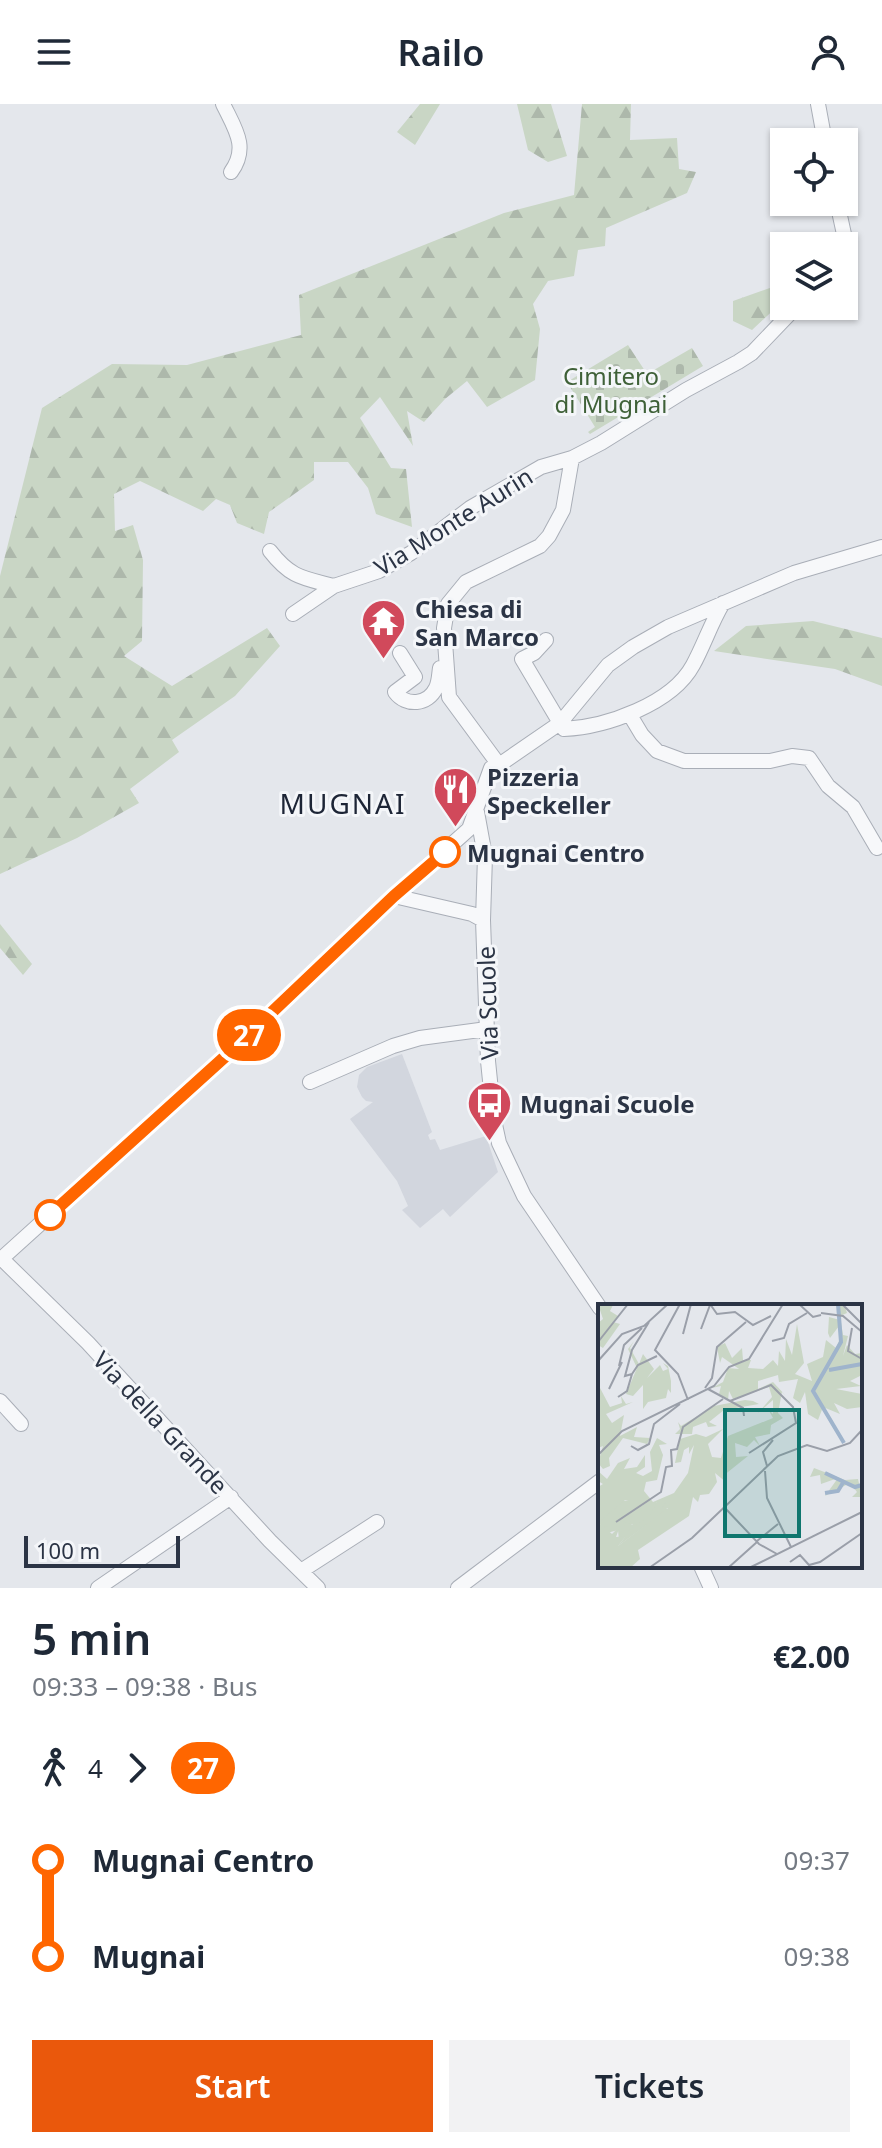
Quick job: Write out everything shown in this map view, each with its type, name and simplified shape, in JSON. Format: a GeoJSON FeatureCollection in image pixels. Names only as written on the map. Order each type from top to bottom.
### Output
{"type":"FeatureCollection","features":[{"type":"Feature","properties":{"kind":"street"},"geometry":{"type":"LineString","coordinates":[[223,104],[240,137],[239,161],[231,172]]}},
{"type":"Feature","properties":{"kind":"street"},"geometry":{"type":"LineString","coordinates":[[818,104],[822,128]]}},
{"type":"Feature","properties":{"kind":"street","name":"Via Monte Aurin"},"geometry":{"type":"LineString","coordinates":[[293,614],[334,586],[390,565],[411,553],[470,508],[541,467],[572,458],[738,362],[752,353],[784,320]]}},
{"type":"Feature","properties":{"kind":"street"},"geometry":{"type":"LineString","coordinates":[[499,765],[449,697],[444,628],[448,604],[466,582],[540,546],[549,536],[563,510],[572,458]]}},
{"type":"Feature","properties":{"kind":"street"},"geometry":{"type":"LineString","coordinates":[[1,1259],[228,1054],[469,829],[491,768],[560,723],[608,665],[668,627],[723,603],[794,573],[882,547]]}},
{"type":"Feature","properties":{"kind":"street"},"geometry":{"type":"LineString","coordinates":[[270,551],[283,568],[298,577],[334,586]]}},
{"type":"Feature","properties":{"kind":"street"},"geometry":{"type":"LineString","coordinates":[[546,640],[534,653],[522,659],[564,729],[605,724],[630,715],[659,697],[692,668],[723,603]]}},
{"type":"Feature","properties":{"kind":"street"},"geometry":{"type":"LineString","coordinates":[[400,653],[415,677],[395,692],[400,699],[413,702],[422,702],[434,692],[446,657]]}},
{"type":"Feature","properties":{"kind":"street"},"geometry":{"type":"LineString","coordinates":[[630,715],[642,735],[657,751],[684,761],[770,761],[792,756],[809,758],[828,786],[853,807],[877,848]]}},
{"type":"Feature","properties":{"kind":"street","name":"Via Scuole"},"geometry":{"type":"LineString","coordinates":[[477,812],[485,856],[483,920],[494,1120],[507,1164],[524,1196],[598,1305]]}},
{"type":"Feature","properties":{"kind":"street"},"geometry":{"type":"LineString","coordinates":[[394,896],[472,914],[483,920]]}},
{"type":"Feature","properties":{"kind":"street"},"geometry":{"type":"LineString","coordinates":[[310,1082],[393,1046],[420,1038],[487,1029]]}},
{"type":"Feature","properties":{"kind":"street","name":"Via della Grande"},"geometry":{"type":"LineString","coordinates":[[1,1259],[88,1343],[318,1588]]}},
{"type":"Feature","properties":{"kind":"street"},"geometry":{"type":"LineString","coordinates":[[0,1401],[21,1424]]}},
{"type":"Feature","properties":{"kind":"street"},"geometry":{"type":"LineString","coordinates":[[458,1588],[598,1483]]}},
{"type":"Feature","properties":{"kind":"street"},"geometry":{"type":"LineString","coordinates":[[98,1588],[231,1497]]}},
{"type":"Feature","properties":{"kind":"street"},"geometry":{"type":"LineString","coordinates":[[301,1571],[377,1522]]}},
{"type":"Feature","properties":{"kind":"street"},"geometry":{"type":"LineString","coordinates":[[702,1568],[711,1588]]}},
{"type":"Feature","properties":{"kind":"shaded area"},"geometry":{"type":"Polygon","coordinates":[[[402,1054],[432,1132],[428,1135],[430,1140],[435,1139],[440,1150],[486,1136],[498,1172],[450,1217],[443,1209],[420,1228],[402,1210],[408,1206],[397,1181],[350,1119],[373,1102],[362,1097],[357,1087],[359,1075],[367,1067],[402,1054]]]}},
{"type":"Feature","properties":{"kind":"green space"},"geometry":{"type":"Polygon","coordinates":[[[420,104],[440,104],[415,145],[397,132],[420,104]]]}},
{"type":"Feature","properties":{"kind":"green space"},"geometry":{"type":"Polygon","coordinates":[[[517,104],[551,104],[567,156],[548,162],[528,150],[517,104]]]}},
{"type":"Feature","properties":{"kind":"green space"},"geometry":{"type":"Polygon","coordinates":[[[582,104],[631,104],[630,140],[677,138],[679,169],[696,172],[687,193],[606,228],[605,246],[578,250],[574,276],[548,281],[533,304],[540,329],[535,380],[487,407],[467,381],[424,422],[407,411],[413,446],[380,397],[360,418],[391,468],[406,469],[412,527],[376,514],[368,488],[348,462],[314,462],[314,480],[269,512],[264,534],[237,523],[230,505],[216,499],[203,511],[140,481],[114,494],[115,531],[133,525],[143,560],[142,641],[124,656],[172,686],[267,628],[280,646],[235,696],[172,740],[179,752],[130,789],[139,803],[77,838],[0,874],[0,576],[42,408],[112,364],[187,365],[301,335],[299,295],[504,213],[574,195],[582,104]]]}},
{"type":"Feature","properties":{"kind":"green space"},"geometry":{"type":"Polygon","coordinates":[[[770,288],[770,313],[752,330],[733,321],[733,301],[770,288]]]}},
{"type":"Feature","properties":{"kind":"green space","name":"Cimitero di Mugnai"},"geometry":{"type":"Polygon","coordinates":[[[628,345],[647,374],[692,348],[703,366],[590,434],[588,432],[595,427],[567,382],[628,345]]]}},
{"type":"Feature","properties":{"kind":"green space"},"geometry":{"type":"Polygon","coordinates":[[[813,621],[882,638],[882,686],[835,669],[714,651],[746,626],[813,621]]]}},
{"type":"Feature","properties":{"kind":"green space"},"geometry":{"type":"Polygon","coordinates":[[[0,924],[32,964],[23,975],[0,948],[0,924]]]}},
{"type":"Feature","properties":{"kind":"bus line","name":"27"},"geometry":{"type":"LineString","coordinates":[[50,1215],[445,852]]}},
{"type":"Feature","properties":{"kind":"place","name":"Chiesa di San Marco"},"geometry":{"type":"Point","coordinates":[384,661]}},
{"type":"Feature","properties":{"kind":"place","name":"Pizzeria Speckeller"},"geometry":{"type":"Point","coordinates":[456,829]}},
{"type":"Feature","properties":{"kind":"place","name":"Mugnai Centro"},"geometry":{"type":"Point","coordinates":[445,852]}},
{"type":"Feature","properties":{"kind":"place","name":"Mugnai Scuole"},"geometry":{"type":"Point","coordinates":[489,1142]}},
{"type":"Feature","properties":{"kind":"district","name":"MUGNAI"},"geometry":{"type":"Point","coordinates":[343,803]}}]}
